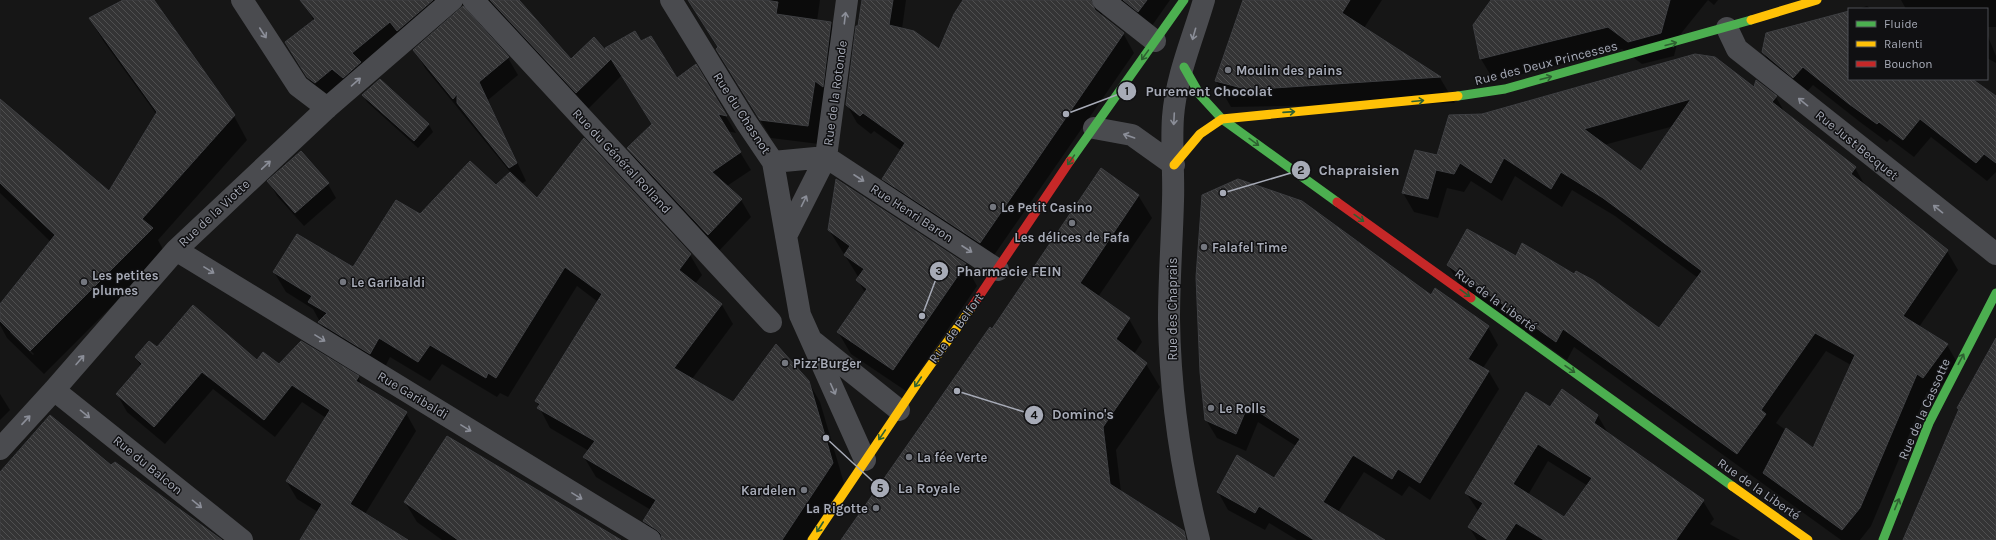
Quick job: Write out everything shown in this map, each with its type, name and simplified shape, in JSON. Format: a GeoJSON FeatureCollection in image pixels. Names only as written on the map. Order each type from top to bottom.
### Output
{"type":"FeatureCollection","features":[{"type":"Feature","properties":{"kind":"street"},"geometry":{"type":"LineString","coordinates":[[242,0],[298,86],[327,108]]}},
{"type":"Feature","properties":{"kind":"street","name":"Rue de la Viotte"},"geometry":{"type":"LineString","coordinates":[[0,449],[54,390],[176,250],[327,108],[452,0]]}},
{"type":"Feature","properties":{"kind":"street","name":"Rue du Général Rolland"},"geometry":{"type":"LineString","coordinates":[[473,0],[771,322]]}},
{"type":"Feature","properties":{"kind":"street","name":"Rue du Chasnot"},"geometry":{"type":"LineString","coordinates":[[671,0],[746,122],[773,162],[800,315],[865,460]]}},
{"type":"Feature","properties":{"kind":"street","name":"Rue de la Rotonde"},"geometry":{"type":"LineString","coordinates":[[773,162],[826,157],[847,0]]}},
{"type":"Feature","properties":{"kind":"street"},"geometry":{"type":"LineString","coordinates":[[1103,0],[1155,42]]}},
{"type":"Feature","properties":{"kind":"street","name":"Rue de Belfort"},"geometry":{"type":"LineString","coordinates":[[812,540],[899,410],[998,270],[1094,128],[1184,0]]}},
{"type":"Feature","properties":{"kind":"street"},"geometry":{"type":"LineString","coordinates":[[1174,165],[1173,117],[1184,67],[1204,0]]}},
{"type":"Feature","properties":{"kind":"street","name":"Rue des Deux Princesses"},"geometry":{"type":"LineString","coordinates":[[1174,165],[1200,134],[1222,119],[1479,94],[1505,89],[1727,28],[1817,0]]}},
{"type":"Feature","properties":{"kind":"street","name":"Rue Just Becquet"},"geometry":{"type":"LineString","coordinates":[[1727,28],[1737,49],[1996,254]]}},
{"type":"Feature","properties":{"kind":"street","name":"Rue de la Liberté"},"geometry":{"type":"LineString","coordinates":[[1184,67],[1191,84],[1222,119],[1808,540]]}},
{"type":"Feature","properties":{"kind":"street"},"geometry":{"type":"LineString","coordinates":[[1094,128],[1132,135],[1174,165]]}},
{"type":"Feature","properties":{"kind":"street"},"geometry":{"type":"LineString","coordinates":[[786,236],[826,157]]}},
{"type":"Feature","properties":{"kind":"street","name":"Rue Henri Baron"},"geometry":{"type":"LineString","coordinates":[[826,157],[998,270]]}},
{"type":"Feature","properties":{"kind":"street","name":"Rue des Chaprais"},"geometry":{"type":"LineString","coordinates":[[1174,165],[1169,319],[1172,373],[1179,439],[1187,488],[1199,540]]}},
{"type":"Feature","properties":{"kind":"street","name":"Rue Garibaldi"},"geometry":{"type":"LineString","coordinates":[[176,250],[650,540]]}},
{"type":"Feature","properties":{"kind":"street","name":"Rue de la Cassotte"},"geometry":{"type":"LineString","coordinates":[[1883,540],[1937,407],[1996,293]]}},
{"type":"Feature","properties":{"kind":"street","name":"Rue du Chasnot"},"geometry":{"type":"LineString","coordinates":[[812,341],[899,410]]}},
{"type":"Feature","properties":{"kind":"street","name":"Rue du Balcon"},"geometry":{"type":"LineString","coordinates":[[54,390],[242,540]]}},
{"type":"Feature","properties":{"kind":"building"},"geometry":{"type":"Polygon","coordinates":[[[123,0],[154,0],[235,115],[142,219],[153,228],[30,351],[0,321],[0,304],[55,235],[0,183],[0,99],[109,191],[157,112],[89,18],[123,0]]]}},
{"type":"Feature","properties":{"kind":"building"},"geometry":{"type":"Polygon","coordinates":[[[300,0],[433,0],[397,31],[390,22],[352,53],[361,62],[343,78],[332,69],[315,83],[307,77],[285,42],[315,19],[300,0]]]}},
{"type":"Feature","properties":{"kind":"building"},"geometry":{"type":"Polygon","coordinates":[[[490,0],[519,0],[571,59],[594,37],[606,51],[605,48],[635,31],[641,41],[651,36],[677,78],[696,64],[727,116],[718,114],[741,152],[712,172],[742,199],[708,235],[627,148],[652,124],[611,59],[576,93],[490,0]]]}},
{"type":"Feature","properties":{"kind":"building"},"geometry":{"type":"Polygon","coordinates":[[[688,0],[765,0],[778,2],[776,14],[831,22],[823,87],[815,81],[808,126],[760,120],[716,49],[718,47],[688,0]]]}},
{"type":"Feature","properties":{"kind":"building"},"geometry":{"type":"Polygon","coordinates":[[[862,0],[893,0],[889,25],[914,31],[939,49],[954,14],[963,0],[1091,0],[1095,10],[1124,33],[980,243],[882,179],[905,143],[863,113],[860,116],[846,105],[856,26],[858,26],[862,0]]]}},
{"type":"Feature","properties":{"kind":"building"},"geometry":{"type":"Polygon","coordinates":[[[1123,0],[1147,0],[1138,12],[1123,0]]]}},
{"type":"Feature","properties":{"kind":"building"},"geometry":{"type":"Polygon","coordinates":[[[1243,0],[1350,0],[1342,13],[1441,77],[1259,89],[1257,92],[1215,81],[1243,0]]]}},
{"type":"Feature","properties":{"kind":"building"},"geometry":{"type":"Polygon","coordinates":[[[1491,0],[1670,0],[1661,33],[1628,42],[1608,27],[1480,59],[1473,25],[1491,0]]]}},
{"type":"Feature","properties":{"kind":"building"},"geometry":{"type":"Polygon","coordinates":[[[463,6],[509,57],[479,82],[517,163],[509,168],[457,103],[457,94],[453,99],[413,50],[463,6]]]}},
{"type":"Feature","properties":{"kind":"building"},"geometry":{"type":"Polygon","coordinates":[[[1848,11],[1848,80],[1973,80],[1996,96],[1996,163],[1984,154],[1976,163],[1920,119],[1903,140],[1879,122],[1877,124],[1849,104],[1803,67],[1793,78],[1762,52],[1766,33],[1848,11]]]}},
{"type":"Feature","properties":{"kind":"building"},"geometry":{"type":"Polygon","coordinates":[[[1695,54],[1715,57],[1754,87],[1756,80],[1777,96],[1772,102],[1856,167],[1851,174],[1948,250],[1903,316],[1948,344],[1923,378],[1917,374],[1860,508],[1842,530],[1763,473],[1786,428],[1813,448],[1855,355],[1815,333],[1761,410],[1766,414],[1737,454],[1563,329],[1556,342],[1447,265],[1467,229],[1516,256],[1522,243],[1574,274],[1576,271],[1593,280],[1659,328],[1702,271],[1603,198],[1561,172],[1551,189],[1504,158],[1491,183],[1460,163],[1454,174],[1436,170],[1428,199],[1402,193],[1415,150],[1437,155],[1449,115],[1482,114],[1695,54]],[[1691,99],[1584,129],[1641,171],[1691,99]]]}},
{"type":"Feature","properties":{"kind":"building"},"geometry":{"type":"Polygon","coordinates":[[[380,79],[429,124],[414,141],[362,95],[380,79]]]}},
{"type":"Feature","properties":{"kind":"building"},"geometry":{"type":"Polygon","coordinates":[[[584,138],[691,254],[679,270],[722,304],[674,368],[733,402],[776,344],[809,381],[833,463],[782,540],[662,540],[661,534],[657,530],[643,521],[656,500],[583,457],[595,441],[537,408],[540,404],[535,401],[602,294],[565,267],[496,378],[488,373],[486,378],[430,345],[418,362],[379,338],[370,354],[318,322],[327,313],[308,302],[312,296],[273,272],[297,234],[353,267],[396,200],[420,214],[470,161],[496,185],[510,172],[537,198],[584,138]]]}},
{"type":"Feature","properties":{"kind":"building"},"geometry":{"type":"Polygon","coordinates":[[[301,151],[329,183],[295,213],[267,181],[301,151]]]}},
{"type":"Feature","properties":{"kind":"building"},"geometry":{"type":"Polygon","coordinates":[[[1101,168],[1139,195],[1080,283],[1130,318],[1116,339],[1147,363],[1103,427],[1110,484],[1184,531],[1186,540],[841,540],[990,327],[992,329],[1101,168]]]}},
{"type":"Feature","properties":{"kind":"building"},"geometry":{"type":"Polygon","coordinates":[[[836,179],[966,264],[893,370],[837,332],[867,289],[856,280],[864,269],[844,255],[850,246],[828,230],[836,179]]]}},
{"type":"Feature","properties":{"kind":"building"},"geometry":{"type":"Polygon","coordinates":[[[1238,179],[1302,201],[1431,295],[1435,288],[1489,326],[1468,359],[1489,371],[1420,483],[1398,469],[1392,479],[1353,455],[1323,502],[1385,540],[1314,540],[1259,506],[1255,513],[1217,492],[1237,455],[1274,478],[1300,439],[1248,405],[1236,434],[1205,420],[1200,372],[1196,277],[1202,195],[1238,179]]]}},
{"type":"Feature","properties":{"kind":"building"},"geometry":{"type":"Polygon","coordinates":[[[193,305],[257,360],[263,352],[279,364],[301,341],[359,376],[356,381],[407,412],[350,504],[408,540],[300,540],[322,504],[286,481],[330,410],[292,385],[264,420],[202,372],[154,427],[116,394],[142,364],[135,357],[149,341],[157,347],[193,305]]]}},
{"type":"Feature","properties":{"kind":"building"},"geometry":{"type":"Polygon","coordinates":[[[1996,338],[1996,540],[1903,540],[1959,409],[1957,408],[1996,338]]]}},
{"type":"Feature","properties":{"kind":"building"},"geometry":{"type":"Polygon","coordinates":[[[1562,389],[1598,415],[1594,423],[1704,500],[1676,540],[1544,540],[1516,523],[1505,540],[1488,540],[1468,527],[1483,503],[1465,493],[1526,392],[1550,407],[1562,389]],[[1538,444],[1513,484],[1564,517],[1592,478],[1538,444]]]}},
{"type":"Feature","properties":{"kind":"building"},"geometry":{"type":"Polygon","coordinates":[[[50,415],[111,465],[115,462],[222,540],[0,540],[0,472],[50,415]]]}},
{"type":"Feature","properties":{"kind":"building"},"geometry":{"type":"Polygon","coordinates":[[[447,436],[621,540],[458,540],[404,502],[447,436]]]}},
{"type":"Feature","properties":{"kind":"traffic: fast"},"geometry":{"type":"LineString","coordinates":[[1070,161],[1184,0]]}},
{"type":"Feature","properties":{"kind":"traffic: fast"},"geometry":{"type":"LineString","coordinates":[[1458,96],[1505,89],[1751,20]]}},
{"type":"Feature","properties":{"kind":"traffic: fast"},"geometry":{"type":"LineString","coordinates":[[1184,67],[1200,95],[1222,119],[1337,202]]}},
{"type":"Feature","properties":{"kind":"traffic: fast"},"geometry":{"type":"LineString","coordinates":[[1883,540],[1929,423],[1996,293]]}},
{"type":"Feature","properties":{"kind":"traffic: fast"},"geometry":{"type":"LineString","coordinates":[[1471,298],[1732,486]]}},
{"type":"Feature","properties":{"kind":"traffic: slow"},"geometry":{"type":"LineString","coordinates":[[1751,20],[1817,0]]}},
{"type":"Feature","properties":{"kind":"traffic: slow"},"geometry":{"type":"LineString","coordinates":[[1174,165],[1200,134],[1222,119],[1458,96]]}},
{"type":"Feature","properties":{"kind":"traffic: slow"},"geometry":{"type":"LineString","coordinates":[[812,540],[917,384],[972,307]]}},
{"type":"Feature","properties":{"kind":"traffic: slow"},"geometry":{"type":"LineString","coordinates":[[1732,486],[1808,540]]}},
{"type":"Feature","properties":{"kind":"traffic: jam"},"geometry":{"type":"LineString","coordinates":[[972,307],[1070,161]]}},
{"type":"Feature","properties":{"kind":"traffic: jam"},"geometry":{"type":"LineString","coordinates":[[1337,202],[1471,298]]}},
{"type":"Feature","properties":{"kind":"place","name":"Moulin des pains"},"geometry":{"type":"Point","coordinates":[1228,70]}},
{"type":"Feature","properties":{"kind":"place","name":"Purement Chocolat"},"geometry":{"type":"Point","coordinates":[1066,114]}},
{"type":"Feature","properties":{"kind":"place","name":"Chapraisien"},"geometry":{"type":"Point","coordinates":[1223,193]}},
{"type":"Feature","properties":{"kind":"place","name":"Le Petit Casino"},"geometry":{"type":"Point","coordinates":[993,207]}},
{"type":"Feature","properties":{"kind":"place","name":"Les délices de Fafa"},"geometry":{"type":"Point","coordinates":[1072,223]}},
{"type":"Feature","properties":{"kind":"place","name":"Falafel Time"},"geometry":{"type":"Point","coordinates":[1204,247]}},
{"type":"Feature","properties":{"kind":"place","name":"Les petites plumes"},"geometry":{"type":"Point","coordinates":[84,282]}},
{"type":"Feature","properties":{"kind":"place","name":"Le Garibaldi"},"geometry":{"type":"Point","coordinates":[343,282]}},
{"type":"Feature","properties":{"kind":"place","name":"Pharmacie FEIN"},"geometry":{"type":"Point","coordinates":[922,316]}},
{"type":"Feature","properties":{"kind":"place","name":"Pizz'Burger"},"geometry":{"type":"Point","coordinates":[785,363]}},
{"type":"Feature","properties":{"kind":"place","name":"Domino's"},"geometry":{"type":"Point","coordinates":[957,391]}},
{"type":"Feature","properties":{"kind":"place","name":"Le Rolls"},"geometry":{"type":"Point","coordinates":[1211,408]}},
{"type":"Feature","properties":{"kind":"place","name":"La Royale"},"geometry":{"type":"Point","coordinates":[826,438]}},
{"type":"Feature","properties":{"kind":"place","name":"La fée Verte"},"geometry":{"type":"Point","coordinates":[909,457]}},
{"type":"Feature","properties":{"kind":"place","name":"Kardelen"},"geometry":{"type":"Point","coordinates":[804,490]}},
{"type":"Feature","properties":{"kind":"place","name":"La Rigotte"},"geometry":{"type":"Point","coordinates":[876,508]}}]}
